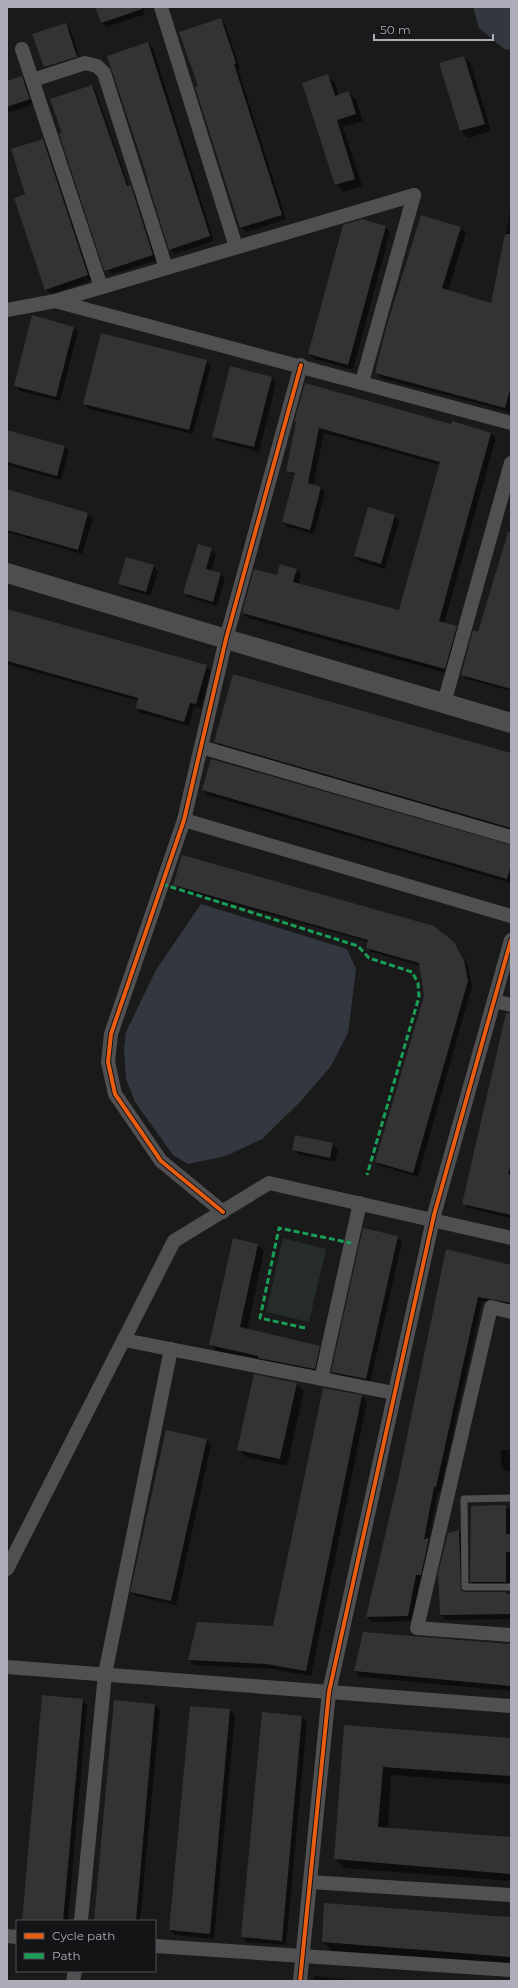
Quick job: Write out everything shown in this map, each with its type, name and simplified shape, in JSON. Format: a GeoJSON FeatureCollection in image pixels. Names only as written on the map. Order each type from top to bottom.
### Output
{"type":"FeatureCollection","features":[{"type":"Feature","properties":{"kind":"main road"},"geometry":{"type":"LineString","coordinates":[[7,572],[226,639],[511,723]]}},
{"type":"Feature","properties":{"kind":"street"},"geometry":{"type":"LineString","coordinates":[[161,7],[236,247]]}},
{"type":"Feature","properties":{"kind":"street"},"geometry":{"type":"LineString","coordinates":[[22,49],[101,287]]}},
{"type":"Feature","properties":{"kind":"street"},"geometry":{"type":"LineString","coordinates":[[33,80],[85,63],[97,66],[104,73],[166,268]]}},
{"type":"Feature","properties":{"kind":"street"},"geometry":{"type":"LineString","coordinates":[[7,310],[55,301],[414,195],[362,382]]}},
{"type":"Feature","properties":{"kind":"street"},"geometry":{"type":"LineString","coordinates":[[55,301],[511,423]]}},
{"type":"Feature","properties":{"kind":"street"},"geometry":{"type":"LineString","coordinates":[[223,1212],[161,1162],[115,1094],[108,1062],[111,1034],[184,820],[226,639],[301,366]]}},
{"type":"Feature","properties":{"kind":"street"},"geometry":{"type":"LineString","coordinates":[[444,703],[511,463]]}},
{"type":"Feature","properties":{"kind":"street"},"geometry":{"type":"LineString","coordinates":[[201,747],[511,837]]}},
{"type":"Feature","properties":{"kind":"street"},"geometry":{"type":"LineString","coordinates":[[184,820],[511,916]]}},
{"type":"Feature","properties":{"kind":"street"},"geometry":{"type":"LineString","coordinates":[[300,1981],[329,1692],[432,1220],[511,940]]}},
{"type":"Feature","properties":{"kind":"street"},"geometry":{"type":"LineString","coordinates":[[494,1001],[511,1005]]}},
{"type":"Feature","properties":{"kind":"street"},"geometry":{"type":"LineString","coordinates":[[7,1569],[174,1242],[269,1183],[511,1238]]}},
{"type":"Feature","properties":{"kind":"street"},"geometry":{"type":"LineString","coordinates":[[321,1378],[360,1203]]}},
{"type":"Feature","properties":{"kind":"street"},"geometry":{"type":"LineString","coordinates":[[511,1312],[491,1307],[417,1628],[511,1635]]}},
{"type":"Feature","properties":{"kind":"street"},"geometry":{"type":"LineString","coordinates":[[124,1340],[394,1393]]}},
{"type":"Feature","properties":{"kind":"street"},"geometry":{"type":"LineString","coordinates":[[82,1920],[105,1674],[171,1349]]}},
{"type":"Feature","properties":{"kind":"street"},"geometry":{"type":"LineString","coordinates":[[7,1667],[511,1706]]}},
{"type":"Feature","properties":{"kind":"street"},"geometry":{"type":"LineString","coordinates":[[310,1882],[511,1895]]}},
{"type":"Feature","properties":{"kind":"street"},"geometry":{"type":"LineString","coordinates":[[156,1946],[511,1970]]}},
{"type":"Feature","properties":{"kind":"lane"},"geometry":{"type":"LineString","coordinates":[[511,1498],[464,1499],[465,1587],[511,1587]]}},
{"type":"Feature","properties":{"kind":"shaded area"},"geometry":{"type":"Polygon","coordinates":[[[473,7],[511,7],[511,50],[504,49],[479,28],[473,7]]]}},
{"type":"Feature","properties":{"kind":"shaded area"},"geometry":{"type":"Polygon","coordinates":[[[201,904],[347,949],[356,969],[348,1033],[331,1066],[301,1101],[262,1139],[226,1156],[188,1164],[173,1155],[135,1102],[126,1079],[124,1049],[126,1032],[156,970],[201,904]]]}},
{"type":"Feature","properties":{"kind":"shaded area"},"geometry":{"type":"Polygon","coordinates":[[[283,1238],[326,1249],[309,1322],[266,1312],[283,1238]]]}},
{"type":"Feature","properties":{"kind":"building"},"geometry":{"type":"Polygon","coordinates":[[[95,7],[142,7],[142,9],[101,23],[95,7]]]}},
{"type":"Feature","properties":{"kind":"building"},"geometry":{"type":"Polygon","coordinates":[[[221,18],[282,215],[240,228],[195,87],[198,86],[179,32],[221,18]]]}},
{"type":"Feature","properties":{"kind":"building"},"geometry":{"type":"Polygon","coordinates":[[[66,23],[77,57],[44,67],[32,34],[66,23]]]}},
{"type":"Feature","properties":{"kind":"building"},"geometry":{"type":"Polygon","coordinates":[[[148,42],[210,236],[169,250],[147,180],[148,179],[107,56],[148,42]]]}},
{"type":"Feature","properties":{"kind":"building"},"geometry":{"type":"Polygon","coordinates":[[[464,56],[485,124],[460,131],[439,63],[464,56]]]}},
{"type":"Feature","properties":{"kind":"building"},"geometry":{"type":"Polygon","coordinates":[[[328,74],[335,96],[349,91],[356,114],[337,120],[355,179],[335,185],[302,83],[328,74]]]}},
{"type":"Feature","properties":{"kind":"building"},"geometry":{"type":"Polygon","coordinates":[[[22,76],[30,99],[7,107],[7,81],[22,76]]]}},
{"type":"Feature","properties":{"kind":"building"},"geometry":{"type":"Polygon","coordinates":[[[92,85],[127,186],[131,185],[153,255],[108,270],[104,270],[59,134],[62,133],[50,99],[92,85]]]}},
{"type":"Feature","properties":{"kind":"building"},"geometry":{"type":"Polygon","coordinates":[[[43,139],[88,275],[45,290],[14,198],[25,194],[11,149],[43,139]]]}},
{"type":"Feature","properties":{"kind":"building"},"geometry":{"type":"Polygon","coordinates":[[[421,215],[461,227],[442,288],[491,303],[505,234],[511,234],[511,386],[505,408],[375,373],[386,328],[421,215]]]}},
{"type":"Feature","properties":{"kind":"building"},"geometry":{"type":"Polygon","coordinates":[[[362,219],[386,226],[348,365],[308,354],[343,225],[362,219]]]}},
{"type":"Feature","properties":{"kind":"building"},"geometry":{"type":"Polygon","coordinates":[[[32,315],[74,327],[56,397],[14,386],[32,315]]]}},
{"type":"Feature","properties":{"kind":"building"},"geometry":{"type":"Polygon","coordinates":[[[101,333],[207,360],[189,430],[83,404],[101,333]]]}},
{"type":"Feature","properties":{"kind":"building"},"geometry":{"type":"Polygon","coordinates":[[[230,366],[272,377],[254,447],[212,437],[230,366]]]}},
{"type":"Feature","properties":{"kind":"building"},"geometry":{"type":"Polygon","coordinates":[[[305,383],[451,424],[452,421],[491,433],[439,621],[457,626],[445,669],[242,613],[254,569],[277,575],[280,564],[297,569],[293,582],[399,610],[440,462],[319,428],[308,483],[321,487],[310,530],[282,522],[295,473],[286,471],[296,422],[294,422],[305,383]]]}},
{"type":"Feature","properties":{"kind":"building"},"geometry":{"type":"Polygon","coordinates":[[[7,430],[65,446],[57,476],[7,462],[7,430]]]}},
{"type":"Feature","properties":{"kind":"building"},"geometry":{"type":"Polygon","coordinates":[[[7,489],[88,513],[78,550],[7,530],[7,489]]]}},
{"type":"Feature","properties":{"kind":"building"},"geometry":{"type":"Polygon","coordinates":[[[368,507],[395,515],[381,564],[354,556],[368,507]]]}},
{"type":"Feature","properties":{"kind":"building"},"geometry":{"type":"Polygon","coordinates":[[[508,532],[511,532],[511,689],[461,675],[473,630],[478,632],[508,532]]]}},
{"type":"Feature","properties":{"kind":"building"},"geometry":{"type":"Polygon","coordinates":[[[198,544],[212,548],[206,569],[221,573],[213,602],[183,593],[198,544]]]}},
{"type":"Feature","properties":{"kind":"building"},"geometry":{"type":"Polygon","coordinates":[[[126,557],[154,565],[146,592],[118,584],[126,557]]]}},
{"type":"Feature","properties":{"kind":"building"},"geometry":{"type":"Polygon","coordinates":[[[7,609],[207,665],[196,704],[190,703],[184,722],[136,708],[138,698],[7,661],[7,609]]]}},
{"type":"Feature","properties":{"kind":"building"},"geometry":{"type":"Polygon","coordinates":[[[233,674],[511,753],[511,828],[214,742],[233,674]]]}},
{"type":"Feature","properties":{"kind":"building"},"geometry":{"type":"Polygon","coordinates":[[[211,759],[511,845],[511,865],[507,879],[202,790],[211,759]]]}},
{"type":"Feature","properties":{"kind":"building"},"geometry":{"type":"Polygon","coordinates":[[[182,855],[434,926],[454,942],[464,960],[468,981],[413,1173],[375,1162],[424,996],[419,963],[366,948],[368,940],[173,885],[182,855]]]}},
{"type":"Feature","properties":{"kind":"building"},"geometry":{"type":"Polygon","coordinates":[[[506,1013],[511,1013],[511,1162],[508,1174],[511,1175],[511,1215],[462,1204],[506,1013]]]}},
{"type":"Feature","properties":{"kind":"building"},"geometry":{"type":"Polygon","coordinates":[[[295,1135],[333,1143],[330,1158],[292,1150],[295,1135]]]}},
{"type":"Feature","properties":{"kind":"building"},"geometry":{"type":"Polygon","coordinates":[[[363,1228],[398,1236],[366,1379],[331,1372],[363,1228]]]}},
{"type":"Feature","properties":{"kind":"building"},"geometry":{"type":"Polygon","coordinates":[[[233,1238],[258,1244],[240,1327],[320,1346],[315,1369],[258,1358],[258,1356],[209,1345],[233,1238]]]}},
{"type":"Feature","properties":{"kind":"building"},"geometry":{"type":"Polygon","coordinates":[[[446,1249],[511,1265],[511,1303],[478,1297],[436,1487],[434,1487],[424,1539],[429,1538],[421,1575],[416,1575],[408,1616],[366,1617],[398,1480],[446,1249]]]}},
{"type":"Feature","properties":{"kind":"building"},"geometry":{"type":"Polygon","coordinates":[[[254,1374],[297,1383],[280,1459],[237,1450],[254,1374]]]}},
{"type":"Feature","properties":{"kind":"building"},"geometry":{"type":"Polygon","coordinates":[[[323,1388],[362,1395],[306,1671],[266,1664],[188,1660],[197,1622],[273,1626],[323,1388]]]}},
{"type":"Feature","properties":{"kind":"building"},"geometry":{"type":"Polygon","coordinates":[[[166,1430],[207,1439],[171,1601],[130,1592],[166,1430]]]}},
{"type":"Feature","properties":{"kind":"building"},"geometry":{"type":"Polygon","coordinates":[[[506,1505],[506,1534],[511,1534],[511,1552],[506,1552],[506,1582],[470,1582],[471,1506],[506,1505]]]}},
{"type":"Feature","properties":{"kind":"building"},"geometry":{"type":"Polygon","coordinates":[[[459,1530],[461,1590],[465,1592],[506,1592],[506,1594],[511,1594],[511,1614],[440,1615],[438,1573],[448,1533],[459,1530]]]}},
{"type":"Feature","properties":{"kind":"building"},"geometry":{"type":"Polygon","coordinates":[[[363,1632],[511,1644],[511,1686],[354,1671],[363,1632]]]}},
{"type":"Feature","properties":{"kind":"building"},"geometry":{"type":"Polygon","coordinates":[[[42,1695],[83,1699],[63,1920],[22,1920],[42,1695]]]}},
{"type":"Feature","properties":{"kind":"building"},"geometry":{"type":"Polygon","coordinates":[[[114,1700],[155,1704],[136,1920],[94,1920],[114,1700]]]}},
{"type":"Feature","properties":{"kind":"building"},"geometry":{"type":"Polygon","coordinates":[[[190,1706],[230,1709],[210,1934],[169,1930],[190,1706]]]}},
{"type":"Feature","properties":{"kind":"building"},"geometry":{"type":"Polygon","coordinates":[[[262,1712],[302,1716],[282,1941],[241,1937],[262,1712]]]}},
{"type":"Feature","properties":{"kind":"building"},"geometry":{"type":"Polygon","coordinates":[[[344,1725],[511,1738],[511,1776],[383,1767],[378,1827],[511,1837],[511,1874],[334,1859],[344,1725]]]}},
{"type":"Feature","properties":{"kind":"building"},"geometry":{"type":"Polygon","coordinates":[[[324,1903],[511,1917],[511,1957],[322,1942],[324,1903]]]}},
{"type":"Feature","properties":{"kind":"marked path"},"geometry":{"type":"LineString","coordinates":[[162,884],[358,946],[369,958],[412,972],[418,983],[419,997],[367,1175]]}},
{"type":"Feature","properties":{"kind":"marked path"},"geometry":{"type":"LineString","coordinates":[[305,1328],[260,1318],[279,1228],[351,1243]]}},
{"type":"Feature","properties":{"kind":"cycle path"},"geometry":{"type":"LineString","coordinates":[[223,1212],[161,1161],[115,1094],[108,1062],[111,1034],[184,820],[226,639],[301,365]]}},
{"type":"Feature","properties":{"kind":"cycle path"},"geometry":{"type":"LineString","coordinates":[[300,1981],[329,1692],[434,1215],[511,940]]}}]}
